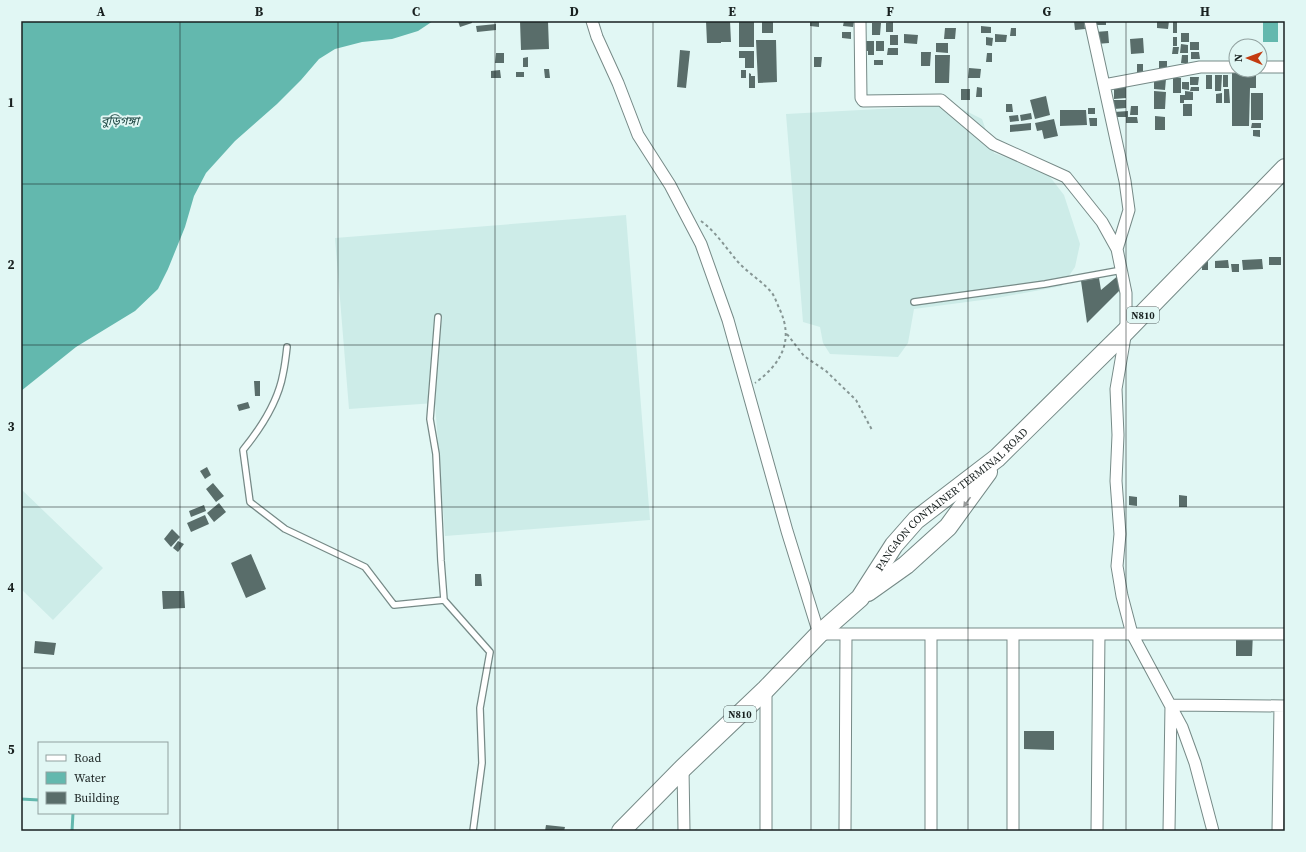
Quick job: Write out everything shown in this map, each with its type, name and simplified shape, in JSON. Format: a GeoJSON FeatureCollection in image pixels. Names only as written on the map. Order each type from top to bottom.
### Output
{"type":"FeatureCollection","features":[{"type":"Feature","properties":{"kind":"highway","name":"PANGAON CONTAINER TERMINAL ROAD"},"geometry":{"type":"LineString","coordinates":[[621,831],[683,768],[766,690],[819,634],[860,598],[894,545],[916,520],[997,458],[1126,331],[1285,168]]}},
{"type":"Feature","properties":{"kind":"highway","name":"N810"},"geometry":{"type":"LineString","coordinates":[[860,598],[906,565],[948,527],[997,458]]}},
{"type":"Feature","properties":{"kind":"street"},"geometry":{"type":"LineString","coordinates":[[592,21],[597,37],[618,82],[638,135],[670,185],[701,244],[728,320],[787,531],[819,634],[1285,634]]}},
{"type":"Feature","properties":{"kind":"street"},"geometry":{"type":"LineString","coordinates":[[860,21],[861,98],[863,101],[941,100],[993,144],[1066,177],[1102,222],[1117,249],[1126,293],[1126,331],[1116,389],[1118,435],[1116,482],[1120,534],[1117,566],[1122,596],[1132,634],[1182,727],[1195,763],[1213,831]]}},
{"type":"Feature","properties":{"kind":"street"},"geometry":{"type":"LineString","coordinates":[[1090,21],[1125,182],[1129,210],[1117,249]]}},
{"type":"Feature","properties":{"kind":"street"},"geometry":{"type":"LineString","coordinates":[[1104,85],[1200,67],[1228,67]]}},
{"type":"Feature","properties":{"kind":"street"},"geometry":{"type":"LineString","coordinates":[[1268,67],[1285,67]]}},
{"type":"Feature","properties":{"kind":"street"},"geometry":{"type":"LineString","coordinates":[[845,831],[846,634]]}},
{"type":"Feature","properties":{"kind":"street"},"geometry":{"type":"LineString","coordinates":[[931,634],[931,831]]}},
{"type":"Feature","properties":{"kind":"street"},"geometry":{"type":"LineString","coordinates":[[1013,634],[1013,831]]}},
{"type":"Feature","properties":{"kind":"street"},"geometry":{"type":"LineString","coordinates":[[1097,831],[1099,634]]}},
{"type":"Feature","properties":{"kind":"street"},"geometry":{"type":"LineString","coordinates":[[766,690],[766,831]]}},
{"type":"Feature","properties":{"kind":"street"},"geometry":{"type":"LineString","coordinates":[[1170,705],[1282,706],[1278,831]]}},
{"type":"Feature","properties":{"kind":"street"},"geometry":{"type":"LineString","coordinates":[[1169,831],[1170,705]]}},
{"type":"Feature","properties":{"kind":"street"},"geometry":{"type":"LineString","coordinates":[[683,768],[684,831]]}},
{"type":"Feature","properties":{"kind":"lane"},"geometry":{"type":"LineString","coordinates":[[914,302],[1045,284],[1122,270]]}},
{"type":"Feature","properties":{"kind":"lane"},"geometry":{"type":"LineString","coordinates":[[438,317],[430,418],[436,454],[444,600],[490,652],[480,708],[482,763],[472,831]]}},
{"type":"Feature","properties":{"kind":"lane"},"geometry":{"type":"LineString","coordinates":[[287,347],[283,375],[274,401],[260,429],[243,450],[250,502],[285,528],[365,567],[394,605],[444,600]]}},
{"type":"Feature","properties":{"kind":"path"},"geometry":{"type":"LineString","coordinates":[[700,220],[712,230],[739,263],[772,294],[783,316],[787,334],[804,356],[826,371],[856,400],[872,430]]}},
{"type":"Feature","properties":{"kind":"path"},"geometry":{"type":"LineString","coordinates":[[747,389],[769,373],[782,354],[787,334]]}},
{"type":"Feature","properties":{"kind":"shaded area"},"geometry":{"type":"Polygon","coordinates":[[[954,105],[982,119],[994,153],[1047,173],[1064,195],[1080,244],[1075,267],[1062,286],[997,298],[914,309],[908,343],[898,357],[830,354],[823,343],[820,327],[803,322],[786,114],[954,105]]]}},
{"type":"Feature","properties":{"kind":"shaded area"},"geometry":{"type":"Polygon","coordinates":[[[626,215],[650,520],[445,536],[435,403],[349,409],[335,238],[626,215]]]}},
{"type":"Feature","properties":{"kind":"shaded area"},"geometry":{"type":"Polygon","coordinates":[[[21,489],[103,568],[53,620],[21,589],[21,489]]]}},
{"type":"Feature","properties":{"kind":"water","name":"বুড়িগঙ্গা"},"geometry":{"type":"Polygon","coordinates":[[[21,21],[433,21],[418,31],[392,39],[362,42],[335,49],[319,59],[301,80],[277,104],[235,141],[206,173],[194,196],[185,227],[158,289],[135,311],[76,347],[21,391],[21,21]]]}},
{"type":"Feature","properties":{"kind":"water"},"geometry":{"type":"Polygon","coordinates":[[[1263,21],[1278,21],[1278,42],[1268,42],[1268,38],[1263,38],[1263,21]]]}},
{"type":"Feature","properties":{"kind":"building"},"geometry":{"type":"Polygon","coordinates":[[[458,21],[472,21],[472,23],[460,27],[458,21]]]}},
{"type":"Feature","properties":{"kind":"building"},"geometry":{"type":"Polygon","coordinates":[[[520,21],[548,21],[549,49],[521,50],[520,21]]]}},
{"type":"Feature","properties":{"kind":"building"},"geometry":{"type":"Polygon","coordinates":[[[706,21],[730,21],[731,42],[707,43],[706,21]]]}},
{"type":"Feature","properties":{"kind":"building"},"geometry":{"type":"Polygon","coordinates":[[[810,21],[819,21],[819,27],[810,26],[810,21]]]}},
{"type":"Feature","properties":{"kind":"building"},"geometry":{"type":"Polygon","coordinates":[[[844,21],[854,21],[853,27],[843,26],[844,21]]]}},
{"type":"Feature","properties":{"kind":"building"},"geometry":{"type":"Polygon","coordinates":[[[1074,21],[1084,21],[1085,29],[1075,30],[1074,21]]]}},
{"type":"Feature","properties":{"kind":"building"},"geometry":{"type":"Polygon","coordinates":[[[1094,21],[1106,21],[1106,25],[1094,25],[1094,21]]]}},
{"type":"Feature","properties":{"kind":"building"},"geometry":{"type":"Polygon","coordinates":[[[1157,21],[1169,21],[1168,29],[1157,28],[1157,21]]]}},
{"type":"Feature","properties":{"kind":"building"},"geometry":{"type":"Polygon","coordinates":[[[1173,21],[1177,21],[1177,33],[1173,33],[1173,21]]]}},
{"type":"Feature","properties":{"kind":"building"},"geometry":{"type":"Polygon","coordinates":[[[739,22],[754,22],[754,47],[739,47],[739,22]]]}},
{"type":"Feature","properties":{"kind":"building"},"geometry":{"type":"Polygon","coordinates":[[[762,22],[773,22],[773,33],[762,33],[762,22]]]}},
{"type":"Feature","properties":{"kind":"building"},"geometry":{"type":"Polygon","coordinates":[[[893,22],[893,32],[886,32],[886,23],[893,22]]]}},
{"type":"Feature","properties":{"kind":"building"},"geometry":{"type":"Polygon","coordinates":[[[872,23],[881,23],[880,35],[872,35],[872,23]]]}},
{"type":"Feature","properties":{"kind":"building"},"geometry":{"type":"Polygon","coordinates":[[[496,24],[496,30],[477,32],[476,26],[496,24]]]}},
{"type":"Feature","properties":{"kind":"building"},"geometry":{"type":"Polygon","coordinates":[[[981,26],[991,27],[991,33],[981,33],[981,26]]]}},
{"type":"Feature","properties":{"kind":"building"},"geometry":{"type":"Polygon","coordinates":[[[945,28],[956,28],[955,39],[944,39],[945,28]]]}},
{"type":"Feature","properties":{"kind":"building"},"geometry":{"type":"Polygon","coordinates":[[[1011,28],[1016,28],[1016,36],[1010,36],[1011,28]]]}},
{"type":"Feature","properties":{"kind":"building"},"geometry":{"type":"Polygon","coordinates":[[[1108,31],[1109,43],[1096,44],[1095,32],[1108,31]]]}},
{"type":"Feature","properties":{"kind":"building"},"geometry":{"type":"Polygon","coordinates":[[[842,32],[851,32],[851,39],[842,38],[842,32]]]}},
{"type":"Feature","properties":{"kind":"building"},"geometry":{"type":"Polygon","coordinates":[[[1181,33],[1189,33],[1189,42],[1181,42],[1181,33]]]}},
{"type":"Feature","properties":{"kind":"building"},"geometry":{"type":"Polygon","coordinates":[[[904,34],[918,35],[917,44],[904,43],[904,34]]]}},
{"type":"Feature","properties":{"kind":"building"},"geometry":{"type":"Polygon","coordinates":[[[995,34],[1007,35],[1006,42],[995,42],[995,34]]]}},
{"type":"Feature","properties":{"kind":"building"},"geometry":{"type":"Polygon","coordinates":[[[890,35],[898,35],[898,45],[890,45],[890,35]]]}},
{"type":"Feature","properties":{"kind":"building"},"geometry":{"type":"Polygon","coordinates":[[[986,37],[993,38],[992,46],[986,45],[986,37]]]}},
{"type":"Feature","properties":{"kind":"building"},"geometry":{"type":"Polygon","coordinates":[[[1173,37],[1177,37],[1177,46],[1173,46],[1173,37]]]}},
{"type":"Feature","properties":{"kind":"building"},"geometry":{"type":"Polygon","coordinates":[[[1143,38],[1144,53],[1131,54],[1130,39],[1143,38]]]}},
{"type":"Feature","properties":{"kind":"building"},"geometry":{"type":"Polygon","coordinates":[[[756,40],[776,40],[777,82],[758,83],[756,40]]]}},
{"type":"Feature","properties":{"kind":"building"},"geometry":{"type":"Polygon","coordinates":[[[863,41],[874,41],[874,55],[868,55],[868,51],[862,51],[863,41]]]}},
{"type":"Feature","properties":{"kind":"building"},"geometry":{"type":"Polygon","coordinates":[[[876,41],[884,41],[884,51],[876,51],[876,41]]]}},
{"type":"Feature","properties":{"kind":"building"},"geometry":{"type":"Polygon","coordinates":[[[1190,42],[1199,42],[1199,50],[1190,50],[1190,42]]]}},
{"type":"Feature","properties":{"kind":"building"},"geometry":{"type":"Polygon","coordinates":[[[936,43],[948,43],[948,53],[936,52],[936,43]]]}},
{"type":"Feature","properties":{"kind":"building"},"geometry":{"type":"Polygon","coordinates":[[[1181,44],[1188,45],[1188,53],[1180,53],[1181,44]]]}},
{"type":"Feature","properties":{"kind":"building"},"geometry":{"type":"Polygon","coordinates":[[[1173,47],[1179,47],[1178,54],[1172,54],[1173,47]]]}},
{"type":"Feature","properties":{"kind":"building"},"geometry":{"type":"Polygon","coordinates":[[[888,48],[898,48],[898,55],[887,55],[888,48]]]}},
{"type":"Feature","properties":{"kind":"building"},"geometry":{"type":"Polygon","coordinates":[[[680,50],[690,51],[686,88],[677,87],[680,50]]]}},
{"type":"Feature","properties":{"kind":"building"},"geometry":{"type":"Polygon","coordinates":[[[739,51],[754,51],[754,68],[745,68],[745,58],[739,58],[739,51]]]}},
{"type":"Feature","properties":{"kind":"building"},"geometry":{"type":"Polygon","coordinates":[[[921,52],[931,52],[930,66],[921,66],[921,52]]]}},
{"type":"Feature","properties":{"kind":"building"},"geometry":{"type":"Polygon","coordinates":[[[1191,52],[1199,52],[1200,59],[1191,59],[1191,52]]]}},
{"type":"Feature","properties":{"kind":"building"},"geometry":{"type":"Polygon","coordinates":[[[496,53],[504,53],[504,63],[495,63],[496,53]]]}},
{"type":"Feature","properties":{"kind":"building"},"geometry":{"type":"Polygon","coordinates":[[[987,53],[992,53],[992,62],[986,62],[987,53]]]}},
{"type":"Feature","properties":{"kind":"building"},"geometry":{"type":"Polygon","coordinates":[[[935,55],[950,55],[949,83],[935,83],[935,55]]]}},
{"type":"Feature","properties":{"kind":"building"},"geometry":{"type":"Polygon","coordinates":[[[1182,55],[1188,55],[1188,63],[1181,63],[1182,55]]]}},
{"type":"Feature","properties":{"kind":"building"},"geometry":{"type":"Polygon","coordinates":[[[528,57],[528,67],[523,67],[523,58],[528,57]]]}},
{"type":"Feature","properties":{"kind":"building"},"geometry":{"type":"Polygon","coordinates":[[[814,57],[822,57],[821,67],[814,67],[814,57]]]}},
{"type":"Feature","properties":{"kind":"building"},"geometry":{"type":"Polygon","coordinates":[[[874,60],[883,60],[883,65],[874,65],[874,60]]]}},
{"type":"Feature","properties":{"kind":"building"},"geometry":{"type":"Polygon","coordinates":[[[1159,61],[1167,61],[1167,68],[1159,68],[1159,61]]]}},
{"type":"Feature","properties":{"kind":"building"},"geometry":{"type":"Polygon","coordinates":[[[1137,64],[1143,64],[1143,72],[1137,72],[1137,64]]]}},
{"type":"Feature","properties":{"kind":"building"},"geometry":{"type":"Polygon","coordinates":[[[969,68],[981,69],[980,78],[968,78],[969,68]]]}},
{"type":"Feature","properties":{"kind":"building"},"geometry":{"type":"Polygon","coordinates":[[[544,69],[549,69],[550,78],[545,78],[544,69]]]}},
{"type":"Feature","properties":{"kind":"building"},"geometry":{"type":"Polygon","coordinates":[[[500,70],[501,78],[491,78],[491,71],[500,70]]]}},
{"type":"Feature","properties":{"kind":"building"},"geometry":{"type":"Polygon","coordinates":[[[741,70],[746,70],[746,78],[741,78],[741,70]]]}},
{"type":"Feature","properties":{"kind":"building"},"geometry":{"type":"Polygon","coordinates":[[[516,72],[524,72],[524,77],[516,77],[516,72]]]}},
{"type":"Feature","properties":{"kind":"building"},"geometry":{"type":"Polygon","coordinates":[[[749,73],[751,76],[755,76],[755,88],[749,88],[749,73]]]}},
{"type":"Feature","properties":{"kind":"building"},"geometry":{"type":"Polygon","coordinates":[[[1206,75],[1212,75],[1212,89],[1206,89],[1206,75]]]}},
{"type":"Feature","properties":{"kind":"building"},"geometry":{"type":"Polygon","coordinates":[[[1215,75],[1222,75],[1221,91],[1215,91],[1215,75]]]}},
{"type":"Feature","properties":{"kind":"building"},"geometry":{"type":"Polygon","coordinates":[[[1223,75],[1228,75],[1228,87],[1223,87],[1223,75]]]}},
{"type":"Feature","properties":{"kind":"building"},"geometry":{"type":"Polygon","coordinates":[[[1173,77],[1181,78],[1181,93],[1173,93],[1173,77]]]}},
{"type":"Feature","properties":{"kind":"building"},"geometry":{"type":"Polygon","coordinates":[[[1190,77],[1199,77],[1198,85],[1190,85],[1190,77]]]}},
{"type":"Feature","properties":{"kind":"building"},"geometry":{"type":"Polygon","coordinates":[[[1232,78],[1256,78],[1256,88],[1250,88],[1249,126],[1232,126],[1232,78]]]}},
{"type":"Feature","properties":{"kind":"building"},"geometry":{"type":"Polygon","coordinates":[[[1154,79],[1166,79],[1165,90],[1154,89],[1154,79]]]}},
{"type":"Feature","properties":{"kind":"building"},"geometry":{"type":"Polygon","coordinates":[[[1182,82],[1189,82],[1189,90],[1182,89],[1182,82]]]}},
{"type":"Feature","properties":{"kind":"building"},"geometry":{"type":"Polygon","coordinates":[[[1114,84],[1126,84],[1126,98],[1114,99],[1114,84]]]}},
{"type":"Feature","properties":{"kind":"building"},"geometry":{"type":"Polygon","coordinates":[[[977,87],[982,88],[982,97],[976,97],[977,87]]]}},
{"type":"Feature","properties":{"kind":"building"},"geometry":{"type":"Polygon","coordinates":[[[1191,87],[1199,87],[1199,91],[1190,91],[1191,87]]]}},
{"type":"Feature","properties":{"kind":"building"},"geometry":{"type":"Polygon","coordinates":[[[961,89],[970,89],[970,100],[961,100],[961,89]]]}},
{"type":"Feature","properties":{"kind":"building"},"geometry":{"type":"Polygon","coordinates":[[[1224,89],[1229,89],[1230,103],[1224,103],[1224,89]]]}},
{"type":"Feature","properties":{"kind":"building"},"geometry":{"type":"Polygon","coordinates":[[[1154,91],[1166,92],[1165,109],[1154,109],[1154,91]]]}},
{"type":"Feature","properties":{"kind":"building"},"geometry":{"type":"Polygon","coordinates":[[[1185,91],[1193,92],[1193,100],[1184,100],[1184,103],[1180,103],[1180,95],[1185,95],[1185,91]]]}},
{"type":"Feature","properties":{"kind":"building"},"geometry":{"type":"Polygon","coordinates":[[[1222,93],[1222,103],[1216,103],[1216,94],[1222,93]]]}},
{"type":"Feature","properties":{"kind":"building"},"geometry":{"type":"Polygon","coordinates":[[[1251,93],[1263,93],[1263,120],[1251,120],[1251,93]]]}},
{"type":"Feature","properties":{"kind":"building"},"geometry":{"type":"Polygon","coordinates":[[[1046,96],[1050,115],[1035,119],[1030,100],[1046,96]]]}},
{"type":"Feature","properties":{"kind":"building"},"geometry":{"type":"Polygon","coordinates":[[[1113,100],[1126,100],[1126,108],[1114,109],[1113,100]]]}},
{"type":"Feature","properties":{"kind":"building"},"geometry":{"type":"Polygon","coordinates":[[[1006,104],[1012,104],[1013,112],[1006,112],[1006,104]]]}},
{"type":"Feature","properties":{"kind":"building"},"geometry":{"type":"Polygon","coordinates":[[[1183,104],[1192,104],[1192,116],[1183,116],[1183,104]]]}},
{"type":"Feature","properties":{"kind":"building"},"geometry":{"type":"Polygon","coordinates":[[[1131,106],[1138,106],[1138,115],[1130,115],[1131,106]]]}},
{"type":"Feature","properties":{"kind":"building"},"geometry":{"type":"Polygon","coordinates":[[[1088,108],[1095,108],[1095,114],[1088,114],[1088,108]]]}},
{"type":"Feature","properties":{"kind":"building"},"geometry":{"type":"Polygon","coordinates":[[[1060,110],[1086,110],[1087,125],[1060,126],[1060,110]]]}},
{"type":"Feature","properties":{"kind":"building"},"geometry":{"type":"Polygon","coordinates":[[[1128,111],[1128,117],[1114,117],[1114,112],[1128,111]]]}},
{"type":"Feature","properties":{"kind":"building"},"geometry":{"type":"Polygon","coordinates":[[[1031,113],[1032,119],[1021,121],[1020,115],[1031,113]]]}},
{"type":"Feature","properties":{"kind":"building"},"geometry":{"type":"Polygon","coordinates":[[[1018,115],[1019,121],[1010,122],[1009,116],[1018,115]]]}},
{"type":"Feature","properties":{"kind":"building"},"geometry":{"type":"Polygon","coordinates":[[[1155,116],[1165,117],[1165,130],[1155,130],[1155,116]]]}},
{"type":"Feature","properties":{"kind":"building"},"geometry":{"type":"Polygon","coordinates":[[[1126,117],[1137,117],[1138,123],[1126,123],[1126,117]]]}},
{"type":"Feature","properties":{"kind":"building"},"geometry":{"type":"Polygon","coordinates":[[[1089,118],[1097,118],[1097,126],[1090,126],[1089,118]]]}},
{"type":"Feature","properties":{"kind":"building"},"geometry":{"type":"Polygon","coordinates":[[[1054,119],[1058,136],[1044,139],[1042,130],[1037,131],[1035,123],[1054,119]]]}},
{"type":"Feature","properties":{"kind":"building"},"geometry":{"type":"Polygon","coordinates":[[[1031,123],[1031,130],[1010,132],[1010,125],[1031,123]]]}},
{"type":"Feature","properties":{"kind":"building"},"geometry":{"type":"Polygon","coordinates":[[[1252,123],[1261,123],[1261,128],[1251,128],[1252,123]]]}},
{"type":"Feature","properties":{"kind":"building"},"geometry":{"type":"Polygon","coordinates":[[[1253,130],[1260,130],[1260,137],[1253,136],[1253,130]]]}},
{"type":"Feature","properties":{"kind":"building"},"geometry":{"type":"Polygon","coordinates":[[[1269,257],[1281,257],[1281,265],[1269,265],[1269,257]]]}},
{"type":"Feature","properties":{"kind":"building"},"geometry":{"type":"Polygon","coordinates":[[[1262,259],[1263,269],[1243,270],[1242,260],[1262,259]]]}},
{"type":"Feature","properties":{"kind":"building"},"geometry":{"type":"Polygon","coordinates":[[[1228,260],[1229,268],[1215,268],[1215,261],[1228,260]]]}},
{"type":"Feature","properties":{"kind":"building"},"geometry":{"type":"Polygon","coordinates":[[[1202,261],[1208,261],[1208,270],[1202,270],[1202,261]]]}},
{"type":"Feature","properties":{"kind":"building"},"geometry":{"type":"Polygon","coordinates":[[[1231,264],[1239,264],[1239,272],[1232,272],[1231,264]]]}},
{"type":"Feature","properties":{"kind":"building"},"geometry":{"type":"Polygon","coordinates":[[[1120,274],[1123,287],[1087,323],[1081,281],[1099,278],[1101,290],[1120,274]]]}},
{"type":"Feature","properties":{"kind":"building"},"geometry":{"type":"Polygon","coordinates":[[[254,381],[260,381],[260,396],[255,396],[254,381]]]}},
{"type":"Feature","properties":{"kind":"building"},"geometry":{"type":"Polygon","coordinates":[[[248,402],[250,408],[239,411],[237,405],[248,402]]]}},
{"type":"Feature","properties":{"kind":"building"},"geometry":{"type":"Polygon","coordinates":[[[207,467],[211,475],[205,479],[200,471],[207,467]]]}},
{"type":"Feature","properties":{"kind":"building"},"geometry":{"type":"Polygon","coordinates":[[[213,483],[224,496],[216,502],[206,489],[213,483]]]}},
{"type":"Feature","properties":{"kind":"building"},"geometry":{"type":"Polygon","coordinates":[[[1179,495],[1187,496],[1187,507],[1179,507],[1179,495]]]}},
{"type":"Feature","properties":{"kind":"building"},"geometry":{"type":"Polygon","coordinates":[[[1129,496],[1137,497],[1137,506],[1129,505],[1129,496]]]}},
{"type":"Feature","properties":{"kind":"building"},"geometry":{"type":"Polygon","coordinates":[[[219,503],[226,512],[214,522],[207,513],[219,503]]]}},
{"type":"Feature","properties":{"kind":"building"},"geometry":{"type":"Polygon","coordinates":[[[204,505],[206,511],[191,517],[189,511],[204,505]]]}},
{"type":"Feature","properties":{"kind":"building"},"geometry":{"type":"Polygon","coordinates":[[[205,515],[209,524],[191,532],[187,523],[205,515]]]}},
{"type":"Feature","properties":{"kind":"building"},"geometry":{"type":"Polygon","coordinates":[[[172,529],[180,537],[171,547],[164,539],[172,529]]]}},
{"type":"Feature","properties":{"kind":"building"},"geometry":{"type":"Polygon","coordinates":[[[178,541],[184,544],[178,552],[173,548],[178,541]]]}},
{"type":"Feature","properties":{"kind":"building"},"geometry":{"type":"Polygon","coordinates":[[[251,554],[266,589],[246,598],[231,563],[251,554]]]}},
{"type":"Feature","properties":{"kind":"building"},"geometry":{"type":"Polygon","coordinates":[[[475,574],[481,574],[482,586],[475,586],[475,574]]]}},
{"type":"Feature","properties":{"kind":"building"},"geometry":{"type":"Polygon","coordinates":[[[162,591],[184,591],[185,608],[163,609],[162,591]]]}},
{"type":"Feature","properties":{"kind":"building"},"geometry":{"type":"Polygon","coordinates":[[[1236,632],[1253,632],[1252,656],[1236,656],[1236,632]]]}},
{"type":"Feature","properties":{"kind":"building"},"geometry":{"type":"Polygon","coordinates":[[[35,641],[56,643],[54,655],[34,653],[35,641]]]}},
{"type":"Feature","properties":{"kind":"building"},"geometry":{"type":"Polygon","coordinates":[[[1024,731],[1054,731],[1054,750],[1024,749],[1024,731]]]}},
{"type":"Feature","properties":{"kind":"building"},"geometry":{"type":"Polygon","coordinates":[[[546,825],[565,827],[564,831],[545,831],[546,825]]]}},
{"type":"Feature","properties":{"kind":"waterway"},"geometry":{"type":"LineString","coordinates":[[21,799],[38,800]]}},
{"type":"Feature","properties":{"kind":"waterway"},"geometry":{"type":"LineString","coordinates":[[72,831],[73,814]]}}]}
